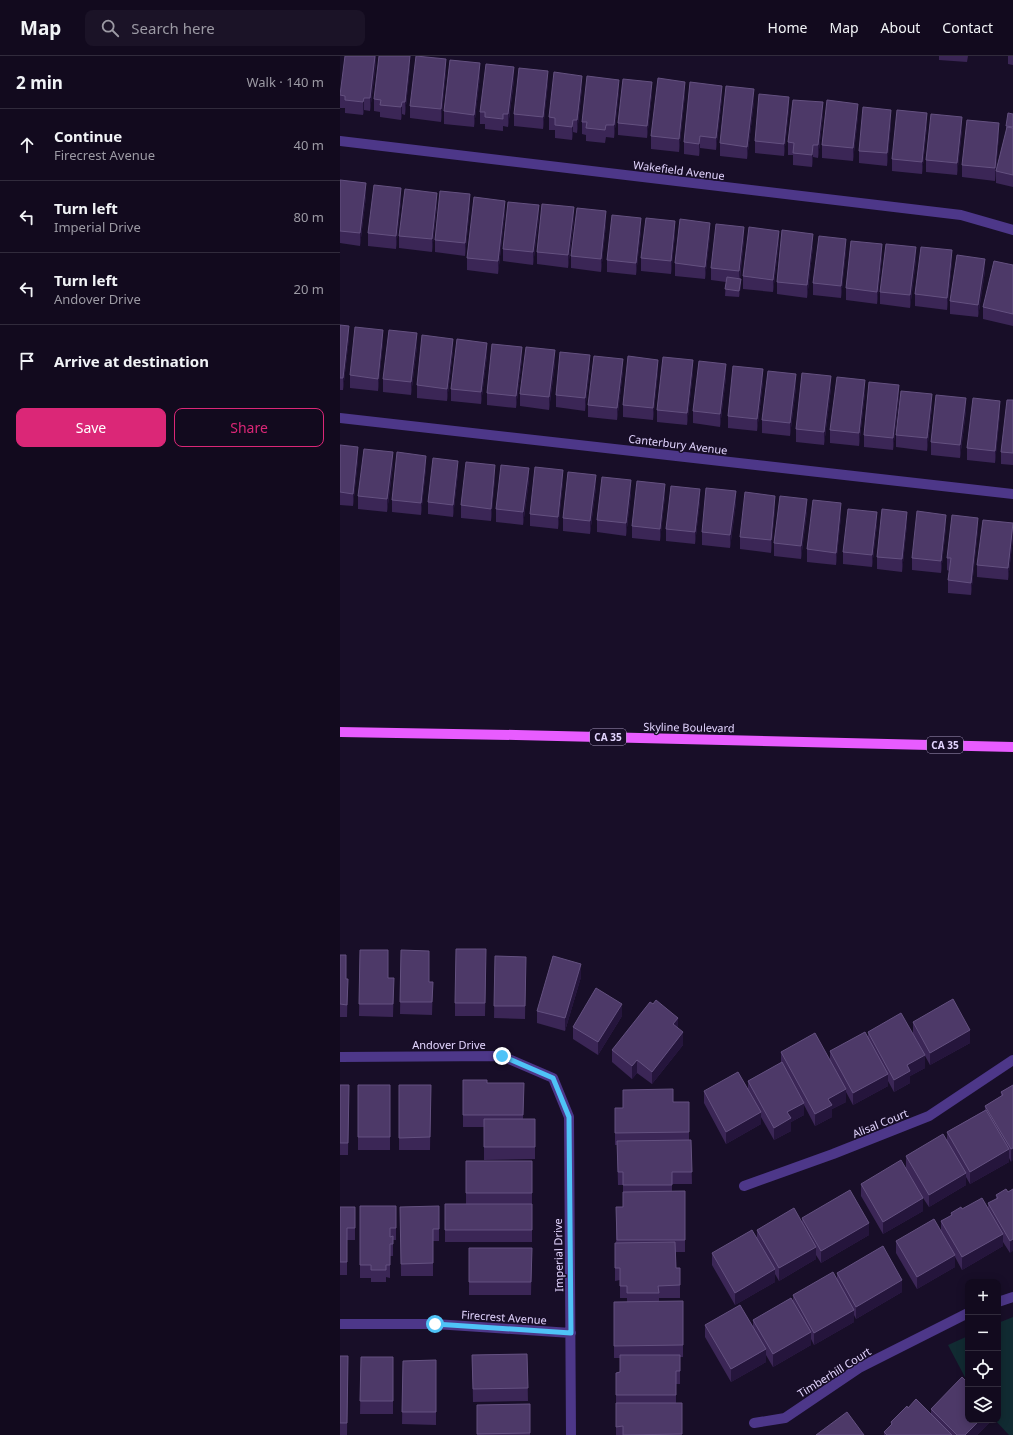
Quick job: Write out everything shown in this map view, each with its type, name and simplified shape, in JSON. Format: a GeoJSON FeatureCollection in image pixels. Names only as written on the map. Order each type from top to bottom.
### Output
{"type":"FeatureCollection","features":[{"type":"Feature","properties":{"kind":"main road","name":"Skyline Boulevard"},"geometry":{"type":"LineString","coordinates":[[340,732],[546,735],[1013,747]]}},
{"type":"Feature","properties":{"kind":"street","name":"Wakefield Avenue"},"geometry":{"type":"LineString","coordinates":[[340,141],[961,215],[1013,230]]}},
{"type":"Feature","properties":{"kind":"street","name":"Canterbury Avenue"},"geometry":{"type":"LineString","coordinates":[[340,418],[1013,494]]}},
{"type":"Feature","properties":{"kind":"street","name":"Andover Drive"},"geometry":{"type":"LineString","coordinates":[[340,1057],[502,1056],[553,1078]]}},
{"type":"Feature","properties":{"kind":"street","name":"Alisal Court"},"geometry":{"type":"LineString","coordinates":[[744,1186],[834,1154],[929,1116],[1013,1060]]}},
{"type":"Feature","properties":{"kind":"street","name":"Imperial Drive"},"geometry":{"type":"LineString","coordinates":[[553,1078],[569,1117],[571,1435]]}},
{"type":"Feature","properties":{"kind":"street"},"geometry":{"type":"LineString","coordinates":[[1001,1301],[1013,1297]]}},
{"type":"Feature","properties":{"kind":"street","name":"Timberhill Court"},"geometry":{"type":"LineString","coordinates":[[754,1423],[785,1418],[859,1368],[965,1315]]}},
{"type":"Feature","properties":{"kind":"street","name":"Firecrest Avenue"},"geometry":{"type":"LineString","coordinates":[[340,1324],[435,1324],[571,1333]]}},
{"type":"Feature","properties":{"kind":"shaded area"},"geometry":{"type":"Polygon","coordinates":[[[1013,1317],[1013,1435],[1009,1435],[998,1423],[1001,1423],[1001,1322],[1013,1317]]]}},
{"type":"Feature","properties":{"kind":"shaded area"},"geometry":{"type":"Polygon","coordinates":[[[965,1337],[965,1377],[948,1345],[965,1337]]]}},
{"type":"Feature","properties":{"kind":"building"},"geometry":{"type":"Polygon","coordinates":[[[345,56],[375,56],[370,98],[364,98],[363,102],[345,100],[345,96],[340,95],[345,56]]]}},
{"type":"Feature","properties":{"kind":"building"},"geometry":{"type":"Polygon","coordinates":[[[379,56],[410,56],[405,102],[402,102],[401,107],[380,105],[381,100],[374,99],[379,56]]]}},
{"type":"Feature","properties":{"kind":"building"},"geometry":{"type":"Polygon","coordinates":[[[416,56],[446,59],[441,109],[410,106],[416,56]]]}},
{"type":"Feature","properties":{"kind":"building"},"geometry":{"type":"Polygon","coordinates":[[[450,60],[480,63],[474,115],[444,111],[450,60]]]}},
{"type":"Feature","properties":{"kind":"building"},"geometry":{"type":"Polygon","coordinates":[[[486,64],[514,67],[508,114],[503,114],[503,119],[485,117],[485,112],[480,112],[486,64]]]}},
{"type":"Feature","properties":{"kind":"building"},"geometry":{"type":"Polygon","coordinates":[[[519,68],[548,71],[543,117],[514,114],[519,68]]]}},
{"type":"Feature","properties":{"kind":"building"},"geometry":{"type":"Polygon","coordinates":[[[554,72],[582,76],[577,120],[573,120],[572,127],[555,125],[555,118],[549,117],[554,72]]]}},
{"type":"Feature","properties":{"kind":"building"},"geometry":{"type":"Polygon","coordinates":[[[587,76],[619,80],[614,125],[606,125],[605,130],[586,128],[587,122],[582,122],[587,76]]]}},
{"type":"Feature","properties":{"kind":"building"},"geometry":{"type":"Polygon","coordinates":[[[658,78],[685,82],[679,139],[651,136],[658,78]]]}},
{"type":"Feature","properties":{"kind":"building"},"geometry":{"type":"Polygon","coordinates":[[[623,79],[652,82],[647,126],[618,123],[623,79]]]}},
{"type":"Feature","properties":{"kind":"building"},"geometry":{"type":"Polygon","coordinates":[[[690,82],[722,86],[716,138],[700,136],[699,144],[684,142],[690,82]]]}},
{"type":"Feature","properties":{"kind":"building"},"geometry":{"type":"Polygon","coordinates":[[[726,86],[754,89],[747,147],[720,143],[726,86]]]}},
{"type":"Feature","properties":{"kind":"building"},"geometry":{"type":"Polygon","coordinates":[[[759,94],[789,97],[784,144],[755,141],[759,94]]]}},
{"type":"Feature","properties":{"kind":"building"},"geometry":{"type":"Polygon","coordinates":[[[793,100],[823,102],[818,145],[813,145],[812,155],[793,153],[794,143],[788,142],[793,100]]]}},
{"type":"Feature","properties":{"kind":"building"},"geometry":{"type":"Polygon","coordinates":[[[827,100],[858,104],[853,148],[822,145],[827,100]]]}},
{"type":"Feature","properties":{"kind":"building"},"geometry":{"type":"Polygon","coordinates":[[[863,107],[891,110],[887,153],[859,151],[863,107]]]}},
{"type":"Feature","properties":{"kind":"building"},"geometry":{"type":"Polygon","coordinates":[[[897,110],[927,113],[922,162],[892,159],[897,110]]]}},
{"type":"Feature","properties":{"kind":"building"},"geometry":{"type":"Polygon","coordinates":[[[1008,113],[1013,114],[1013,127],[1006,126],[1008,113]]]}},
{"type":"Feature","properties":{"kind":"building"},"geometry":{"type":"Polygon","coordinates":[[[931,114],[962,117],[957,163],[926,160],[931,114]]]}},
{"type":"Feature","properties":{"kind":"building"},"geometry":{"type":"Polygon","coordinates":[[[967,120],[999,123],[995,168],[962,165],[967,120]]]}},
{"type":"Feature","properties":{"kind":"building"},"geometry":{"type":"Polygon","coordinates":[[[1007,127],[1013,128],[1013,175],[996,171],[1007,127]]]}},
{"type":"Feature","properties":{"kind":"building"},"geometry":{"type":"Polygon","coordinates":[[[340,180],[366,183],[360,233],[340,231],[340,180]]]}},
{"type":"Feature","properties":{"kind":"building"},"geometry":{"type":"Polygon","coordinates":[[[374,185],[401,188],[396,236],[368,233],[374,185]]]}},
{"type":"Feature","properties":{"kind":"building"},"geometry":{"type":"Polygon","coordinates":[[[405,189],[437,193],[432,239],[399,236],[405,189]]]}},
{"type":"Feature","properties":{"kind":"building"},"geometry":{"type":"Polygon","coordinates":[[[440,191],[470,194],[465,243],[435,240],[440,191]]]}},
{"type":"Feature","properties":{"kind":"building"},"geometry":{"type":"Polygon","coordinates":[[[474,197],[505,201],[498,261],[467,258],[474,197]]]}},
{"type":"Feature","properties":{"kind":"building"},"geometry":{"type":"Polygon","coordinates":[[[508,202],[539,205],[533,252],[503,249],[508,202]]]}},
{"type":"Feature","properties":{"kind":"building"},"geometry":{"type":"Polygon","coordinates":[[[542,204],[574,207],[568,255],[537,252],[542,204]]]}},
{"type":"Feature","properties":{"kind":"building"},"geometry":{"type":"Polygon","coordinates":[[[577,208],[606,211],[601,259],[571,256],[577,208]]]}},
{"type":"Feature","properties":{"kind":"building"},"geometry":{"type":"Polygon","coordinates":[[[612,215],[641,218],[636,263],[607,260],[612,215]]]}},
{"type":"Feature","properties":{"kind":"building"},"geometry":{"type":"Polygon","coordinates":[[[646,218],[675,221],[671,261],[641,258],[646,218]]]}},
{"type":"Feature","properties":{"kind":"building"},"geometry":{"type":"Polygon","coordinates":[[[680,219],[710,223],[705,267],[675,263],[680,219]]]}},
{"type":"Feature","properties":{"kind":"building"},"geometry":{"type":"Polygon","coordinates":[[[716,224],[744,227],[739,271],[711,268],[716,224]]]}},
{"type":"Feature","properties":{"kind":"building"},"geometry":{"type":"Polygon","coordinates":[[[749,227],[779,231],[773,280],[743,276],[749,227]]]}},
{"type":"Feature","properties":{"kind":"building"},"geometry":{"type":"Polygon","coordinates":[[[782,230],[813,234],[807,285],[777,282],[782,230]]]}},
{"type":"Feature","properties":{"kind":"building"},"geometry":{"type":"Polygon","coordinates":[[[819,236],[846,239],[841,286],[813,283],[819,236]]]}},
{"type":"Feature","properties":{"kind":"building"},"geometry":{"type":"Polygon","coordinates":[[[851,241],[882,244],[877,292],[846,288],[851,241]]]}},
{"type":"Feature","properties":{"kind":"building"},"geometry":{"type":"Polygon","coordinates":[[[886,244],[916,247],[910,295],[880,292],[886,244]]]}},
{"type":"Feature","properties":{"kind":"building"},"geometry":{"type":"Polygon","coordinates":[[[921,247],[952,250],[947,298],[915,294],[921,247]]]}},
{"type":"Feature","properties":{"kind":"building"},"geometry":{"type":"Polygon","coordinates":[[[957,255],[985,259],[978,305],[950,301],[957,255]]]}},
{"type":"Feature","properties":{"kind":"building"},"geometry":{"type":"Polygon","coordinates":[[[994,261],[1013,265],[1013,314],[983,307],[994,261]]]}},
{"type":"Feature","properties":{"kind":"building"},"geometry":{"type":"Polygon","coordinates":[[[727,277],[741,279],[739,291],[725,289],[727,277]]]}},
{"type":"Feature","properties":{"kind":"building"},"geometry":{"type":"Polygon","coordinates":[[[340,325],[349,326],[343,378],[340,378],[340,325]]]}},
{"type":"Feature","properties":{"kind":"building"},"geometry":{"type":"Polygon","coordinates":[[[355,327],[383,330],[378,379],[350,375],[355,327]]]}},
{"type":"Feature","properties":{"kind":"building"},"geometry":{"type":"Polygon","coordinates":[[[389,330],[417,333],[411,382],[383,379],[389,330]]]}},
{"type":"Feature","properties":{"kind":"building"},"geometry":{"type":"Polygon","coordinates":[[[422,335],[453,339],[447,389],[417,385],[422,335]]]}},
{"type":"Feature","properties":{"kind":"building"},"geometry":{"type":"Polygon","coordinates":[[[457,339],[487,343],[481,392],[451,389],[457,339]]]}},
{"type":"Feature","properties":{"kind":"building"},"geometry":{"type":"Polygon","coordinates":[[[492,344],[522,347],[516,396],[487,393],[492,344]]]}},
{"type":"Feature","properties":{"kind":"building"},"geometry":{"type":"Polygon","coordinates":[[[526,347],[555,350],[549,397],[520,394],[526,347]]]}},
{"type":"Feature","properties":{"kind":"building"},"geometry":{"type":"Polygon","coordinates":[[[560,352],[590,355],[585,398],[556,395],[560,352]]]}},
{"type":"Feature","properties":{"kind":"building"},"geometry":{"type":"Polygon","coordinates":[[[594,356],[623,359],[617,408],[588,405],[594,356]]]}},
{"type":"Feature","properties":{"kind":"building"},"geometry":{"type":"Polygon","coordinates":[[[628,356],[658,360],[653,408],[623,405],[628,356]]]}},
{"type":"Feature","properties":{"kind":"building"},"geometry":{"type":"Polygon","coordinates":[[[663,357],[693,360],[687,413],[657,410],[663,357]]]}},
{"type":"Feature","properties":{"kind":"building"},"geometry":{"type":"Polygon","coordinates":[[[699,361],[726,364],[720,414],[693,411],[699,361]]]}},
{"type":"Feature","properties":{"kind":"building"},"geometry":{"type":"Polygon","coordinates":[[[733,366],[763,369],[757,419],[728,416],[733,366]]]}},
{"type":"Feature","properties":{"kind":"building"},"geometry":{"type":"Polygon","coordinates":[[[768,371],[796,374],[790,423],[762,420],[768,371]]]}},
{"type":"Feature","properties":{"kind":"building"},"geometry":{"type":"Polygon","coordinates":[[[802,373],[831,376],[824,432],[796,429],[802,373]]]}},
{"type":"Feature","properties":{"kind":"building"},"geometry":{"type":"Polygon","coordinates":[[[837,377],[865,380],[859,433],[830,430],[837,377]]]}},
{"type":"Feature","properties":{"kind":"building"},"geometry":{"type":"Polygon","coordinates":[[[869,382],[899,385],[893,438],[864,435],[869,382]]]}},
{"type":"Feature","properties":{"kind":"building"},"geometry":{"type":"Polygon","coordinates":[[[901,391],[932,394],[927,438],[896,435],[901,391]]]}},
{"type":"Feature","properties":{"kind":"building"},"geometry":{"type":"Polygon","coordinates":[[[936,395],[966,398],[960,445],[931,442],[936,395]]]}},
{"type":"Feature","properties":{"kind":"building"},"geometry":{"type":"Polygon","coordinates":[[[973,398],[1000,401],[995,451],[967,448],[973,398]]]}},
{"type":"Feature","properties":{"kind":"building"},"geometry":{"type":"Polygon","coordinates":[[[1007,400],[1013,400],[1013,453],[1001,452],[1007,400]]]}},
{"type":"Feature","properties":{"kind":"building"},"geometry":{"type":"Polygon","coordinates":[[[340,445],[358,447],[353,494],[340,492],[340,445]]]}},
{"type":"Feature","properties":{"kind":"building"},"geometry":{"type":"Polygon","coordinates":[[[364,449],[393,452],[387,499],[358,496],[364,449]]]}},
{"type":"Feature","properties":{"kind":"building"},"geometry":{"type":"Polygon","coordinates":[[[397,452],[426,456],[421,503],[392,500],[397,452]]]}},
{"type":"Feature","properties":{"kind":"building"},"geometry":{"type":"Polygon","coordinates":[[[433,458],[458,461],[453,505],[428,502],[433,458]]]}},
{"type":"Feature","properties":{"kind":"building"},"geometry":{"type":"Polygon","coordinates":[[[466,462],[495,465],[491,509],[461,505],[466,462]]]}},
{"type":"Feature","properties":{"kind":"building"},"geometry":{"type":"Polygon","coordinates":[[[501,465],[529,468],[523,512],[496,509],[501,465]]]}},
{"type":"Feature","properties":{"kind":"building"},"geometry":{"type":"Polygon","coordinates":[[[535,467],[563,470],[558,517],[530,514],[535,467]]]}},
{"type":"Feature","properties":{"kind":"building"},"geometry":{"type":"Polygon","coordinates":[[[568,472],[596,475],[590,521],[563,518],[568,472]]]}},
{"type":"Feature","properties":{"kind":"building"},"geometry":{"type":"Polygon","coordinates":[[[602,477],[631,480],[626,523],[597,520],[602,477]]]}},
{"type":"Feature","properties":{"kind":"building"},"geometry":{"type":"Polygon","coordinates":[[[637,481],[665,484],[660,529],[632,526],[637,481]]]}},
{"type":"Feature","properties":{"kind":"building"},"geometry":{"type":"Polygon","coordinates":[[[671,486],[700,489],[695,532],[666,529],[671,486]]]}},
{"type":"Feature","properties":{"kind":"building"},"geometry":{"type":"Polygon","coordinates":[[[706,488],[736,491],[730,535],[702,532],[706,488]]]}},
{"type":"Feature","properties":{"kind":"building"},"geometry":{"type":"Polygon","coordinates":[[[745,492],[775,496],[771,540],[740,537],[745,492]]]}},
{"type":"Feature","properties":{"kind":"building"},"geometry":{"type":"Polygon","coordinates":[[[780,496],[807,499],[801,546],[774,543],[780,496]]]}},
{"type":"Feature","properties":{"kind":"building"},"geometry":{"type":"Polygon","coordinates":[[[813,500],[841,503],[836,553],[807,549],[813,500]]]}},
{"type":"Feature","properties":{"kind":"building"},"geometry":{"type":"Polygon","coordinates":[[[848,509],[877,512],[872,555],[843,552],[848,509]]]}},
{"type":"Feature","properties":{"kind":"building"},"geometry":{"type":"Polygon","coordinates":[[[882,509],[907,512],[902,559],[877,557],[882,509]]]}},
{"type":"Feature","properties":{"kind":"building"},"geometry":{"type":"Polygon","coordinates":[[[917,511],[946,515],[941,561],[912,558],[917,511]]]}},
{"type":"Feature","properties":{"kind":"building"},"geometry":{"type":"Polygon","coordinates":[[[952,515],[978,518],[971,583],[948,580],[951,558],[947,558],[952,515]]]}},
{"type":"Feature","properties":{"kind":"building"},"geometry":{"type":"Polygon","coordinates":[[[983,520],[1013,523],[1008,568],[977,565],[983,520]]]}},
{"type":"Feature","properties":{"kind":"building"},"geometry":{"type":"Polygon","coordinates":[[[456,949],[486,949],[485,1003],[455,1003],[456,949]]]}},
{"type":"Feature","properties":{"kind":"building"},"geometry":{"type":"Polygon","coordinates":[[[360,950],[388,950],[388,978],[394,978],[393,1004],[359,1004],[360,950]]]}},
{"type":"Feature","properties":{"kind":"building"},"geometry":{"type":"Polygon","coordinates":[[[401,950],[429,951],[429,982],[433,982],[432,1002],[400,1002],[401,950]]]}},
{"type":"Feature","properties":{"kind":"building"},"geometry":{"type":"Polygon","coordinates":[[[340,955],[346,955],[346,979],[348,979],[347,1005],[340,1004],[340,955]]]}},
{"type":"Feature","properties":{"kind":"building"},"geometry":{"type":"Polygon","coordinates":[[[495,956],[526,957],[525,1006],[494,1006],[495,956]]]}},
{"type":"Feature","properties":{"kind":"building"},"geometry":{"type":"Polygon","coordinates":[[[553,956],[581,964],[565,1018],[537,1011],[553,956]]]}},
{"type":"Feature","properties":{"kind":"building"},"geometry":{"type":"Polygon","coordinates":[[[596,988],[622,1004],[598,1042],[573,1027],[596,988]]]}},
{"type":"Feature","properties":{"kind":"building"},"geometry":{"type":"Polygon","coordinates":[[[953,999],[970,1030],[930,1053],[913,1022],[953,999]]]}},
{"type":"Feature","properties":{"kind":"building"},"geometry":{"type":"Polygon","coordinates":[[[656,1000],[678,1018],[673,1024],[683,1032],[652,1072],[637,1060],[632,1066],[612,1050],[650,1002],[653,1004],[656,1000]]]}},
{"type":"Feature","properties":{"kind":"building"},"geometry":{"type":"Polygon","coordinates":[[[901,1013],[925,1055],[907,1065],[910,1071],[894,1080],[868,1032],[901,1013]]]}},
{"type":"Feature","properties":{"kind":"building"},"geometry":{"type":"Polygon","coordinates":[[[865,1032],[888,1074],[853,1093],[830,1051],[865,1032]]]}},
{"type":"Feature","properties":{"kind":"building"},"geometry":{"type":"Polygon","coordinates":[[[815,1033],[846,1089],[828,1099],[832,1105],[815,1114],[781,1052],[815,1033]]]}},
{"type":"Feature","properties":{"kind":"building"},"geometry":{"type":"Polygon","coordinates":[[[782,1062],[804,1103],[787,1112],[791,1118],[774,1128],[748,1081],[782,1062]]]}},
{"type":"Feature","properties":{"kind":"building"},"geometry":{"type":"Polygon","coordinates":[[[738,1072],[761,1112],[726,1132],[704,1091],[738,1072]]]}},
{"type":"Feature","properties":{"kind":"building"},"geometry":{"type":"Polygon","coordinates":[[[463,1080],[487,1080],[487,1083],[524,1083],[523,1115],[463,1115],[463,1080]]]}},
{"type":"Feature","properties":{"kind":"building"},"geometry":{"type":"Polygon","coordinates":[[[340,1085],[349,1085],[348,1143],[340,1143],[340,1085]]]}},
{"type":"Feature","properties":{"kind":"building"},"geometry":{"type":"Polygon","coordinates":[[[358,1085],[390,1085],[390,1137],[358,1137],[358,1085]]]}},
{"type":"Feature","properties":{"kind":"building"},"geometry":{"type":"Polygon","coordinates":[[[399,1085],[431,1085],[430,1137],[399,1138],[399,1085]]]}},
{"type":"Feature","properties":{"kind":"building"},"geometry":{"type":"Polygon","coordinates":[[[1013,1085],[1013,1148],[1011,1149],[985,1106],[1003,1095],[1001,1092],[1013,1085]]]}},
{"type":"Feature","properties":{"kind":"building"},"geometry":{"type":"Polygon","coordinates":[[[673,1089],[673,1102],[689,1102],[689,1132],[615,1133],[615,1108],[623,1108],[623,1090],[673,1089]]]}},
{"type":"Feature","properties":{"kind":"building"},"geometry":{"type":"Polygon","coordinates":[[[986,1110],[1009,1149],[970,1172],[947,1132],[986,1110]]]}},
{"type":"Feature","properties":{"kind":"building"},"geometry":{"type":"Polygon","coordinates":[[[484,1119],[535,1119],[535,1147],[484,1147],[484,1119]]]}},
{"type":"Feature","properties":{"kind":"building"},"geometry":{"type":"Polygon","coordinates":[[[943,1134],[966,1173],[929,1195],[906,1156],[943,1134]]]}},
{"type":"Feature","properties":{"kind":"building"},"geometry":{"type":"Polygon","coordinates":[[[691,1140],[692,1172],[672,1172],[672,1185],[623,1185],[623,1172],[618,1172],[617,1141],[691,1140]]]}},
{"type":"Feature","properties":{"kind":"building"},"geometry":{"type":"Polygon","coordinates":[[[901,1160],[923,1198],[883,1222],[861,1184],[901,1160]]]}},
{"type":"Feature","properties":{"kind":"building"},"geometry":{"type":"Polygon","coordinates":[[[466,1161],[532,1161],[532,1193],[466,1193],[466,1161]]]}},
{"type":"Feature","properties":{"kind":"building"},"geometry":{"type":"Polygon","coordinates":[[[1006,1189],[1008,1192],[1013,1189],[1013,1239],[1010,1241],[988,1203],[998,1198],[996,1195],[1006,1189]]]}},
{"type":"Feature","properties":{"kind":"building"},"geometry":{"type":"Polygon","coordinates":[[[850,1190],[869,1223],[821,1251],[802,1218],[850,1190]]]}},
{"type":"Feature","properties":{"kind":"building"},"geometry":{"type":"Polygon","coordinates":[[[685,1191],[685,1240],[617,1240],[616,1207],[623,1207],[623,1192],[685,1191]]]}},
{"type":"Feature","properties":{"kind":"building"},"geometry":{"type":"Polygon","coordinates":[[[982,1198],[1003,1234],[962,1257],[941,1221],[952,1215],[951,1213],[961,1207],[962,1209],[982,1198]]]}},
{"type":"Feature","properties":{"kind":"building"},"geometry":{"type":"Polygon","coordinates":[[[445,1204],[532,1204],[532,1230],[445,1230],[445,1204]]]}},
{"type":"Feature","properties":{"kind":"building"},"geometry":{"type":"Polygon","coordinates":[[[360,1206],[396,1206],[396,1228],[390,1228],[390,1237],[393,1236],[393,1244],[390,1244],[390,1265],[386,1265],[386,1270],[371,1270],[371,1265],[360,1265],[360,1206]]]}},
{"type":"Feature","properties":{"kind":"building"},"geometry":{"type":"Polygon","coordinates":[[[439,1206],[439,1229],[433,1229],[433,1263],[401,1264],[400,1207],[439,1206]]]}},
{"type":"Feature","properties":{"kind":"building"},"geometry":{"type":"Polygon","coordinates":[[[340,1207],[355,1207],[355,1228],[347,1228],[347,1262],[340,1262],[340,1207]]]}},
{"type":"Feature","properties":{"kind":"building"},"geometry":{"type":"Polygon","coordinates":[[[794,1208],[816,1247],[779,1268],[757,1230],[794,1208]]]}},
{"type":"Feature","properties":{"kind":"building"},"geometry":{"type":"Polygon","coordinates":[[[934,1219],[955,1255],[917,1277],[896,1241],[934,1219]]]}},
{"type":"Feature","properties":{"kind":"building"},"geometry":{"type":"Polygon","coordinates":[[[752,1230],[775,1269],[735,1293],[712,1253],[752,1230]]]}},
{"type":"Feature","properties":{"kind":"building"},"geometry":{"type":"Polygon","coordinates":[[[675,1242],[676,1268],[680,1268],[680,1285],[658,1286],[659,1293],[627,1293],[627,1286],[620,1286],[620,1268],[615,1268],[615,1243],[675,1242]]]}},
{"type":"Feature","properties":{"kind":"building"},"geometry":{"type":"Polygon","coordinates":[[[883,1246],[902,1280],[856,1307],[837,1273],[883,1246]]]}},
{"type":"Feature","properties":{"kind":"building"},"geometry":{"type":"Polygon","coordinates":[[[469,1248],[532,1248],[531,1282],[469,1282],[469,1248]]]}},
{"type":"Feature","properties":{"kind":"building"},"geometry":{"type":"Polygon","coordinates":[[[833,1272],[854,1310],[814,1333],[793,1295],[833,1272]]]}},
{"type":"Feature","properties":{"kind":"building"},"geometry":{"type":"Polygon","coordinates":[[[791,1298],[811,1332],[773,1354],[753,1320],[791,1298]]]}},
{"type":"Feature","properties":{"kind":"building"},"geometry":{"type":"Polygon","coordinates":[[[683,1301],[683,1345],[614,1346],[614,1302],[683,1301]]]}},
{"type":"Feature","properties":{"kind":"building"},"geometry":{"type":"Polygon","coordinates":[[[740,1305],[766,1349],[731,1369],[705,1325],[740,1305]]]}},
{"type":"Feature","properties":{"kind":"building"},"geometry":{"type":"Polygon","coordinates":[[[527,1354],[528,1388],[473,1389],[472,1355],[527,1354]]]}},
{"type":"Feature","properties":{"kind":"building"},"geometry":{"type":"Polygon","coordinates":[[[620,1355],[680,1355],[680,1371],[676,1371],[676,1395],[616,1395],[616,1373],[620,1372],[620,1355]]]}},
{"type":"Feature","properties":{"kind":"building"},"geometry":{"type":"Polygon","coordinates":[[[340,1356],[348,1356],[347,1423],[340,1423],[340,1356]]]}},
{"type":"Feature","properties":{"kind":"building"},"geometry":{"type":"Polygon","coordinates":[[[361,1357],[393,1357],[393,1401],[360,1401],[361,1357]]]}},
{"type":"Feature","properties":{"kind":"building"},"geometry":{"type":"Polygon","coordinates":[[[436,1360],[436,1412],[402,1412],[403,1361],[436,1360]]]}},
{"type":"Feature","properties":{"kind":"building"},"geometry":{"type":"Polygon","coordinates":[[[962,1377],[965,1380],[965,1423],[977,1423],[965,1435],[957,1435],[931,1409],[962,1377]]]}},
{"type":"Feature","properties":{"kind":"building"},"geometry":{"type":"Polygon","coordinates":[[[916,1399],[952,1435],[887,1435],[884,1432],[892,1424],[891,1422],[907,1406],[908,1408],[916,1399]]]}},
{"type":"Feature","properties":{"kind":"building"},"geometry":{"type":"Polygon","coordinates":[[[616,1403],[682,1403],[682,1434],[623,1435],[623,1426],[616,1427],[616,1403]]]}},
{"type":"Feature","properties":{"kind":"building"},"geometry":{"type":"Polygon","coordinates":[[[530,1404],[530,1433],[477,1434],[477,1405],[530,1404]]]}},
{"type":"Feature","properties":{"kind":"building"},"geometry":{"type":"Polygon","coordinates":[[[847,1412],[864,1435],[816,1435],[847,1412]]]}},
{"type":"Feature","properties":{"kind":"route"},"geometry":{"type":"LineString","coordinates":[[435,1324],[571,1333],[569,1117],[553,1078],[502,1056]]}}]}
